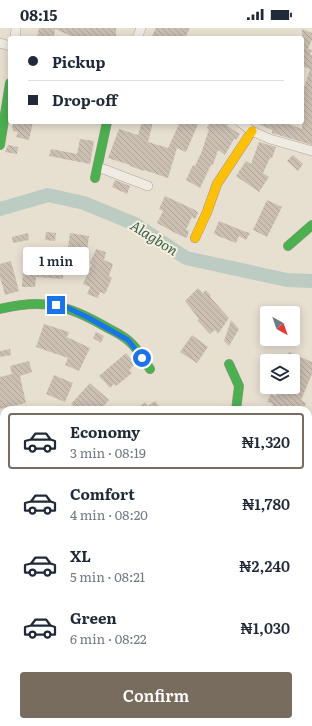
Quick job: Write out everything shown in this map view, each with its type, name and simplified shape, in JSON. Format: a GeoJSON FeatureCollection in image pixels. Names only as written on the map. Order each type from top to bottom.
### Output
{"type":"FeatureCollection","features":[{"type":"Feature","properties":{"kind":"street"},"geometry":{"type":"LineString","coordinates":[[0,145],[8,95]]}},
{"type":"Feature","properties":{"kind":"street"},"geometry":{"type":"LineString","coordinates":[[95,178],[107,124]]}},
{"type":"Feature","properties":{"kind":"street"},"geometry":{"type":"LineString","coordinates":[[243,124],[252,131],[270,139],[312,151]]}},
{"type":"Feature","properties":{"kind":"street"},"geometry":{"type":"LineString","coordinates":[[195,238],[207,212],[217,184],[252,131]]}},
{"type":"Feature","properties":{"kind":"street"},"geometry":{"type":"LineString","coordinates":[[98,167],[148,186]]}},
{"type":"Feature","properties":{"kind":"street"},"geometry":{"type":"LineString","coordinates":[[288,246],[312,225]]}},
{"type":"Feature","properties":{"kind":"street"},"geometry":{"type":"LineString","coordinates":[[0,309],[10,306],[40,302],[68,308],[128,340],[150,369]]}},
{"type":"Feature","properties":{"kind":"street"},"geometry":{"type":"LineString","coordinates":[[229,364],[239,386],[236,406]]}},
{"type":"Feature","properties":{"kind":"building"},"geometry":{"type":"Polygon","coordinates":[[[39,28],[116,28],[116,36],[71,36],[55,29],[54,36],[37,36],[39,28]]]}},
{"type":"Feature","properties":{"kind":"building"},"geometry":{"type":"Polygon","coordinates":[[[156,28],[190,28],[186,36],[152,36],[156,28]]]}},
{"type":"Feature","properties":{"kind":"building"},"geometry":{"type":"Polygon","coordinates":[[[302,29],[312,33],[312,40],[308,49],[312,50],[310,55],[312,55],[312,145],[272,133],[272,130],[258,124],[288,124],[302,129],[302,124],[304,124],[304,88],[310,69],[304,67],[304,36],[302,36],[302,29]]]}},
{"type":"Feature","properties":{"kind":"building"},"geometry":{"type":"Polygon","coordinates":[[[13,124],[33,124],[29,140],[16,137],[18,132],[13,131],[13,124]]]}},
{"type":"Feature","properties":{"kind":"building"},"geometry":{"type":"Polygon","coordinates":[[[141,124],[152,124],[148,142],[168,148],[179,124],[198,124],[186,152],[177,148],[168,178],[108,158],[119,129],[138,135],[141,124]]]}},
{"type":"Feature","properties":{"kind":"building"},"geometry":{"type":"Polygon","coordinates":[[[209,124],[228,124],[227,126],[240,134],[236,140],[234,139],[225,155],[218,150],[213,165],[211,165],[200,188],[186,180],[202,151],[209,129],[207,128],[209,124]]]}},
{"type":"Feature","properties":{"kind":"building"},"geometry":{"type":"Polygon","coordinates":[[[80,139],[94,141],[90,164],[49,156],[51,149],[77,154],[80,139]]]}},
{"type":"Feature","properties":{"kind":"building"},"geometry":{"type":"Polygon","coordinates":[[[259,142],[276,147],[272,158],[270,158],[263,173],[269,177],[259,192],[236,176],[246,161],[251,164],[259,142]]]}},
{"type":"Feature","properties":{"kind":"building"},"geometry":{"type":"Polygon","coordinates":[[[8,145],[18,147],[17,154],[5,152],[8,145]]]}},
{"type":"Feature","properties":{"kind":"building"},"geometry":{"type":"Polygon","coordinates":[[[293,155],[303,164],[298,171],[287,161],[293,155]]]}},
{"type":"Feature","properties":{"kind":"building"},"geometry":{"type":"Polygon","coordinates":[[[115,180],[130,186],[127,194],[112,187],[115,180]]]}},
{"type":"Feature","properties":{"kind":"building"},"geometry":{"type":"Polygon","coordinates":[[[165,196],[195,210],[198,213],[195,219],[192,217],[186,230],[189,231],[187,238],[157,223],[163,211],[159,209],[165,196]]]}},
{"type":"Feature","properties":{"kind":"building"},"geometry":{"type":"Polygon","coordinates":[[[267,200],[282,207],[267,237],[253,230],[267,200]]]}},
{"type":"Feature","properties":{"kind":"building"},"geometry":{"type":"Polygon","coordinates":[[[219,221],[250,233],[246,240],[239,236],[236,243],[214,233],[219,221]]]}},
{"type":"Feature","properties":{"kind":"building"},"geometry":{"type":"Polygon","coordinates":[[[46,232],[56,233],[55,241],[45,240],[46,232]]]}},
{"type":"Feature","properties":{"kind":"building"},"geometry":{"type":"Polygon","coordinates":[[[28,233],[29,240],[13,243],[12,237],[28,233]]]}},
{"type":"Feature","properties":{"kind":"building"},"geometry":{"type":"Polygon","coordinates":[[[70,233],[89,236],[87,251],[68,248],[70,233]]]}},
{"type":"Feature","properties":{"kind":"building"},"geometry":{"type":"Polygon","coordinates":[[[96,249],[106,252],[104,260],[113,264],[109,276],[112,278],[105,294],[100,292],[98,298],[87,294],[90,287],[83,284],[92,264],[90,263],[96,249]]]}},
{"type":"Feature","properties":{"kind":"building"},"geometry":{"type":"Polygon","coordinates":[[[24,255],[37,255],[37,261],[64,262],[63,279],[36,277],[35,287],[22,287],[24,255]]]}},
{"type":"Feature","properties":{"kind":"building"},"geometry":{"type":"Polygon","coordinates":[[[11,261],[19,291],[5,295],[0,277],[0,264],[11,261]]]}},
{"type":"Feature","properties":{"kind":"building"},"geometry":{"type":"Polygon","coordinates":[[[198,288],[203,293],[206,290],[211,296],[210,297],[229,318],[218,334],[215,330],[210,334],[197,320],[199,319],[185,301],[198,288]]]}},
{"type":"Feature","properties":{"kind":"building"},"geometry":{"type":"Polygon","coordinates":[[[231,320],[239,329],[229,346],[224,341],[231,320]]]}},
{"type":"Feature","properties":{"kind":"building"},"geometry":{"type":"Polygon","coordinates":[[[44,324],[69,332],[67,337],[90,348],[79,371],[65,365],[68,358],[36,347],[44,324]]]}},
{"type":"Feature","properties":{"kind":"building"},"geometry":{"type":"Polygon","coordinates":[[[96,332],[104,336],[101,343],[93,338],[96,332]]]}},
{"type":"Feature","properties":{"kind":"building"},"geometry":{"type":"Polygon","coordinates":[[[192,335],[208,347],[197,363],[180,352],[192,335]]]}},
{"type":"Feature","properties":{"kind":"building"},"geometry":{"type":"Polygon","coordinates":[[[10,349],[11,355],[0,357],[0,351],[10,349]]]}},
{"type":"Feature","properties":{"kind":"building"},"geometry":{"type":"Polygon","coordinates":[[[126,353],[135,364],[129,370],[132,373],[116,386],[114,384],[110,388],[99,376],[126,353]]]}},
{"type":"Feature","properties":{"kind":"building"},"geometry":{"type":"Polygon","coordinates":[[[300,357],[312,362],[312,374],[301,400],[306,403],[305,406],[272,406],[273,404],[267,402],[271,394],[276,396],[277,394],[300,394],[300,357]]]}},
{"type":"Feature","properties":{"kind":"building"},"geometry":{"type":"Polygon","coordinates":[[[29,361],[32,372],[20,376],[26,403],[13,406],[0,406],[0,377],[12,374],[10,366],[29,361]]]}},
{"type":"Feature","properties":{"kind":"building"},"geometry":{"type":"Polygon","coordinates":[[[54,375],[73,383],[65,402],[46,394],[54,375]]]}},
{"type":"Feature","properties":{"kind":"building"},"geometry":{"type":"Polygon","coordinates":[[[90,383],[109,400],[104,406],[72,406],[73,405],[71,404],[90,383]]]}},
{"type":"Feature","properties":{"kind":"building"},"geometry":{"type":"Polygon","coordinates":[[[155,401],[159,406],[148,406],[155,401]]]}},
{"type":"Feature","properties":{"kind":"building"},"geometry":{"type":"Polygon","coordinates":[[[145,402],[148,406],[140,406],[145,402]]]}},
{"type":"Feature","properties":{"kind":"waterway","name":"Alagbon"},"geometry":{"type":"LineString","coordinates":[[0,209],[48,195],[84,203],[135,224],[186,258],[287,280],[312,281]]}},
{"type":"Feature","properties":{"kind":"traffic: fast"},"geometry":{"type":"LineString","coordinates":[[0,145],[8,95]]}},
{"type":"Feature","properties":{"kind":"traffic: fast"},"geometry":{"type":"LineString","coordinates":[[95,178],[107,124]]}},
{"type":"Feature","properties":{"kind":"traffic: fast"},"geometry":{"type":"LineString","coordinates":[[288,246],[312,225]]}},
{"type":"Feature","properties":{"kind":"traffic: fast"},"geometry":{"type":"LineString","coordinates":[[0,309],[30,304],[43,304],[80,313],[126,339],[137,350],[150,369]]}},
{"type":"Feature","properties":{"kind":"traffic: fast"},"geometry":{"type":"LineString","coordinates":[[229,364],[239,386],[236,406]]}},
{"type":"Feature","properties":{"kind":"traffic: slow"},"geometry":{"type":"LineString","coordinates":[[195,238],[207,212],[217,184],[252,131]]}},
{"type":"Feature","properties":{"kind":"route"},"geometry":{"type":"LineString","coordinates":[[56,305],[68,308],[89,318],[128,340],[142,358]]}}]}
